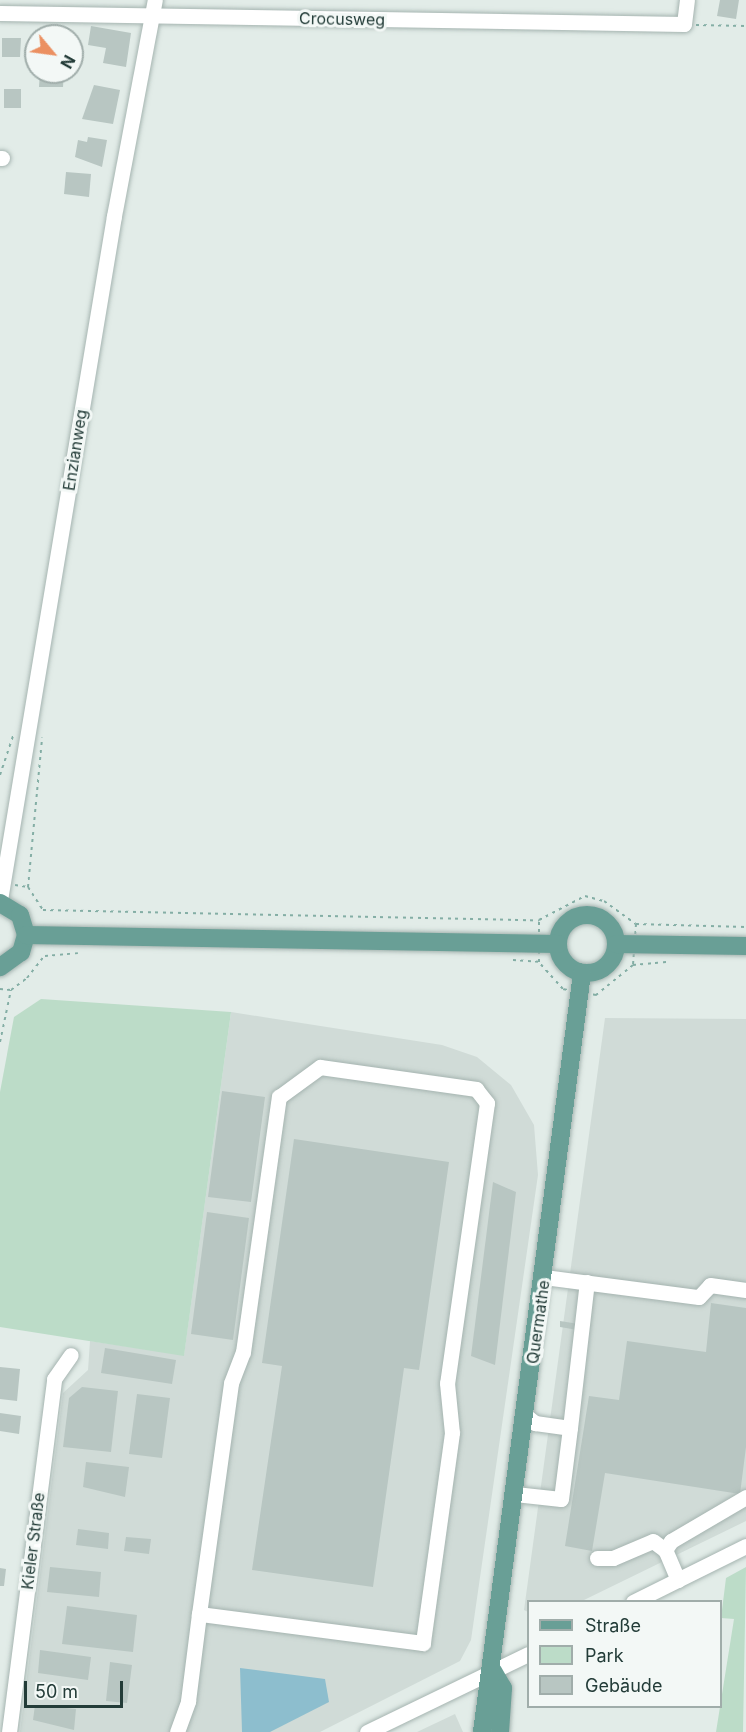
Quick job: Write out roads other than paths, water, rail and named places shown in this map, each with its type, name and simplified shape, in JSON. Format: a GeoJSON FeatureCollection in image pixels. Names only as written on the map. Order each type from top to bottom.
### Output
{"type":"FeatureCollection","features":[{"type":"Feature","properties":{"kind":"main road"},"geometry":{"type":"LineString","coordinates":[[0,902],[20,915],[26,935],[21,952],[0,967]]}},
{"type":"Feature","properties":{"kind":"main road"},"geometry":{"type":"LineString","coordinates":[[582,915],[609,926],[616,944],[609,963],[582,973],[567,966],[558,944],[565,925],[582,915]]}},
{"type":"Feature","properties":{"kind":"main road"},"geometry":{"type":"LineString","coordinates":[[26,935],[558,944]]}},
{"type":"Feature","properties":{"kind":"main road"},"geometry":{"type":"LineString","coordinates":[[616,944],[746,946]]}},
{"type":"Feature","properties":{"kind":"main road","name":"Quermathe"},"geometry":{"type":"LineString","coordinates":[[482,1732],[483,1695],[493,1671],[582,973]]}},
{"type":"Feature","properties":{"kind":"main road","name":"Quermathe"},"geometry":{"type":"LineString","coordinates":[[493,1671],[503,1688],[500,1732]]}},
{"type":"Feature","properties":{"kind":"street","name":"Enzianweg"},"geometry":{"type":"LineString","coordinates":[[0,902],[155,0]]}},
{"type":"Feature","properties":{"kind":"street","name":"Crocusweg"},"geometry":{"type":"LineString","coordinates":[[0,13],[684,24],[687,0]]}},
{"type":"Feature","properties":{"kind":"street"},"geometry":{"type":"LineString","coordinates":[[177,1732],[188,1701],[199,1614],[231,1383],[243,1352],[279,1097],[320,1067],[476,1089],[487,1103],[447,1383],[452,1432],[423,1643],[199,1614]]}},
{"type":"Feature","properties":{"kind":"street"},"geometry":{"type":"LineString","coordinates":[[544,1277],[699,1297],[710,1285],[746,1290]]}},
{"type":"Feature","properties":{"kind":"street"},"geometry":{"type":"LineString","coordinates":[[515,1494],[561,1499],[587,1282]]}},
{"type":"Feature","properties":{"kind":"street","name":"Kieler Straße"},"geometry":{"type":"LineString","coordinates":[[9,1732],[54,1379],[71,1355]]}},
{"type":"Feature","properties":{"kind":"street"},"geometry":{"type":"LineString","coordinates":[[525,1415],[535,1423],[570,1428]]}},
{"type":"Feature","properties":{"kind":"street"},"geometry":{"type":"LineString","coordinates":[[664,1550],[746,1497]]}},
{"type":"Feature","properties":{"kind":"street"},"geometry":{"type":"LineString","coordinates":[[597,1558],[613,1558],[653,1541],[664,1550],[678,1580]]}},
{"type":"Feature","properties":{"kind":"street"},"geometry":{"type":"LineString","coordinates":[[637,1600],[746,1546]]}},
{"type":"Feature","properties":{"kind":"street"},"geometry":{"type":"LineString","coordinates":[[367,1732],[527,1654]]}},
{"type":"Feature","properties":{"kind":"water"},"geometry":{"type":"Polygon","coordinates":[[[240,1668],[325,1679],[329,1702],[270,1732],[242,1732],[240,1668]]]}}]}
